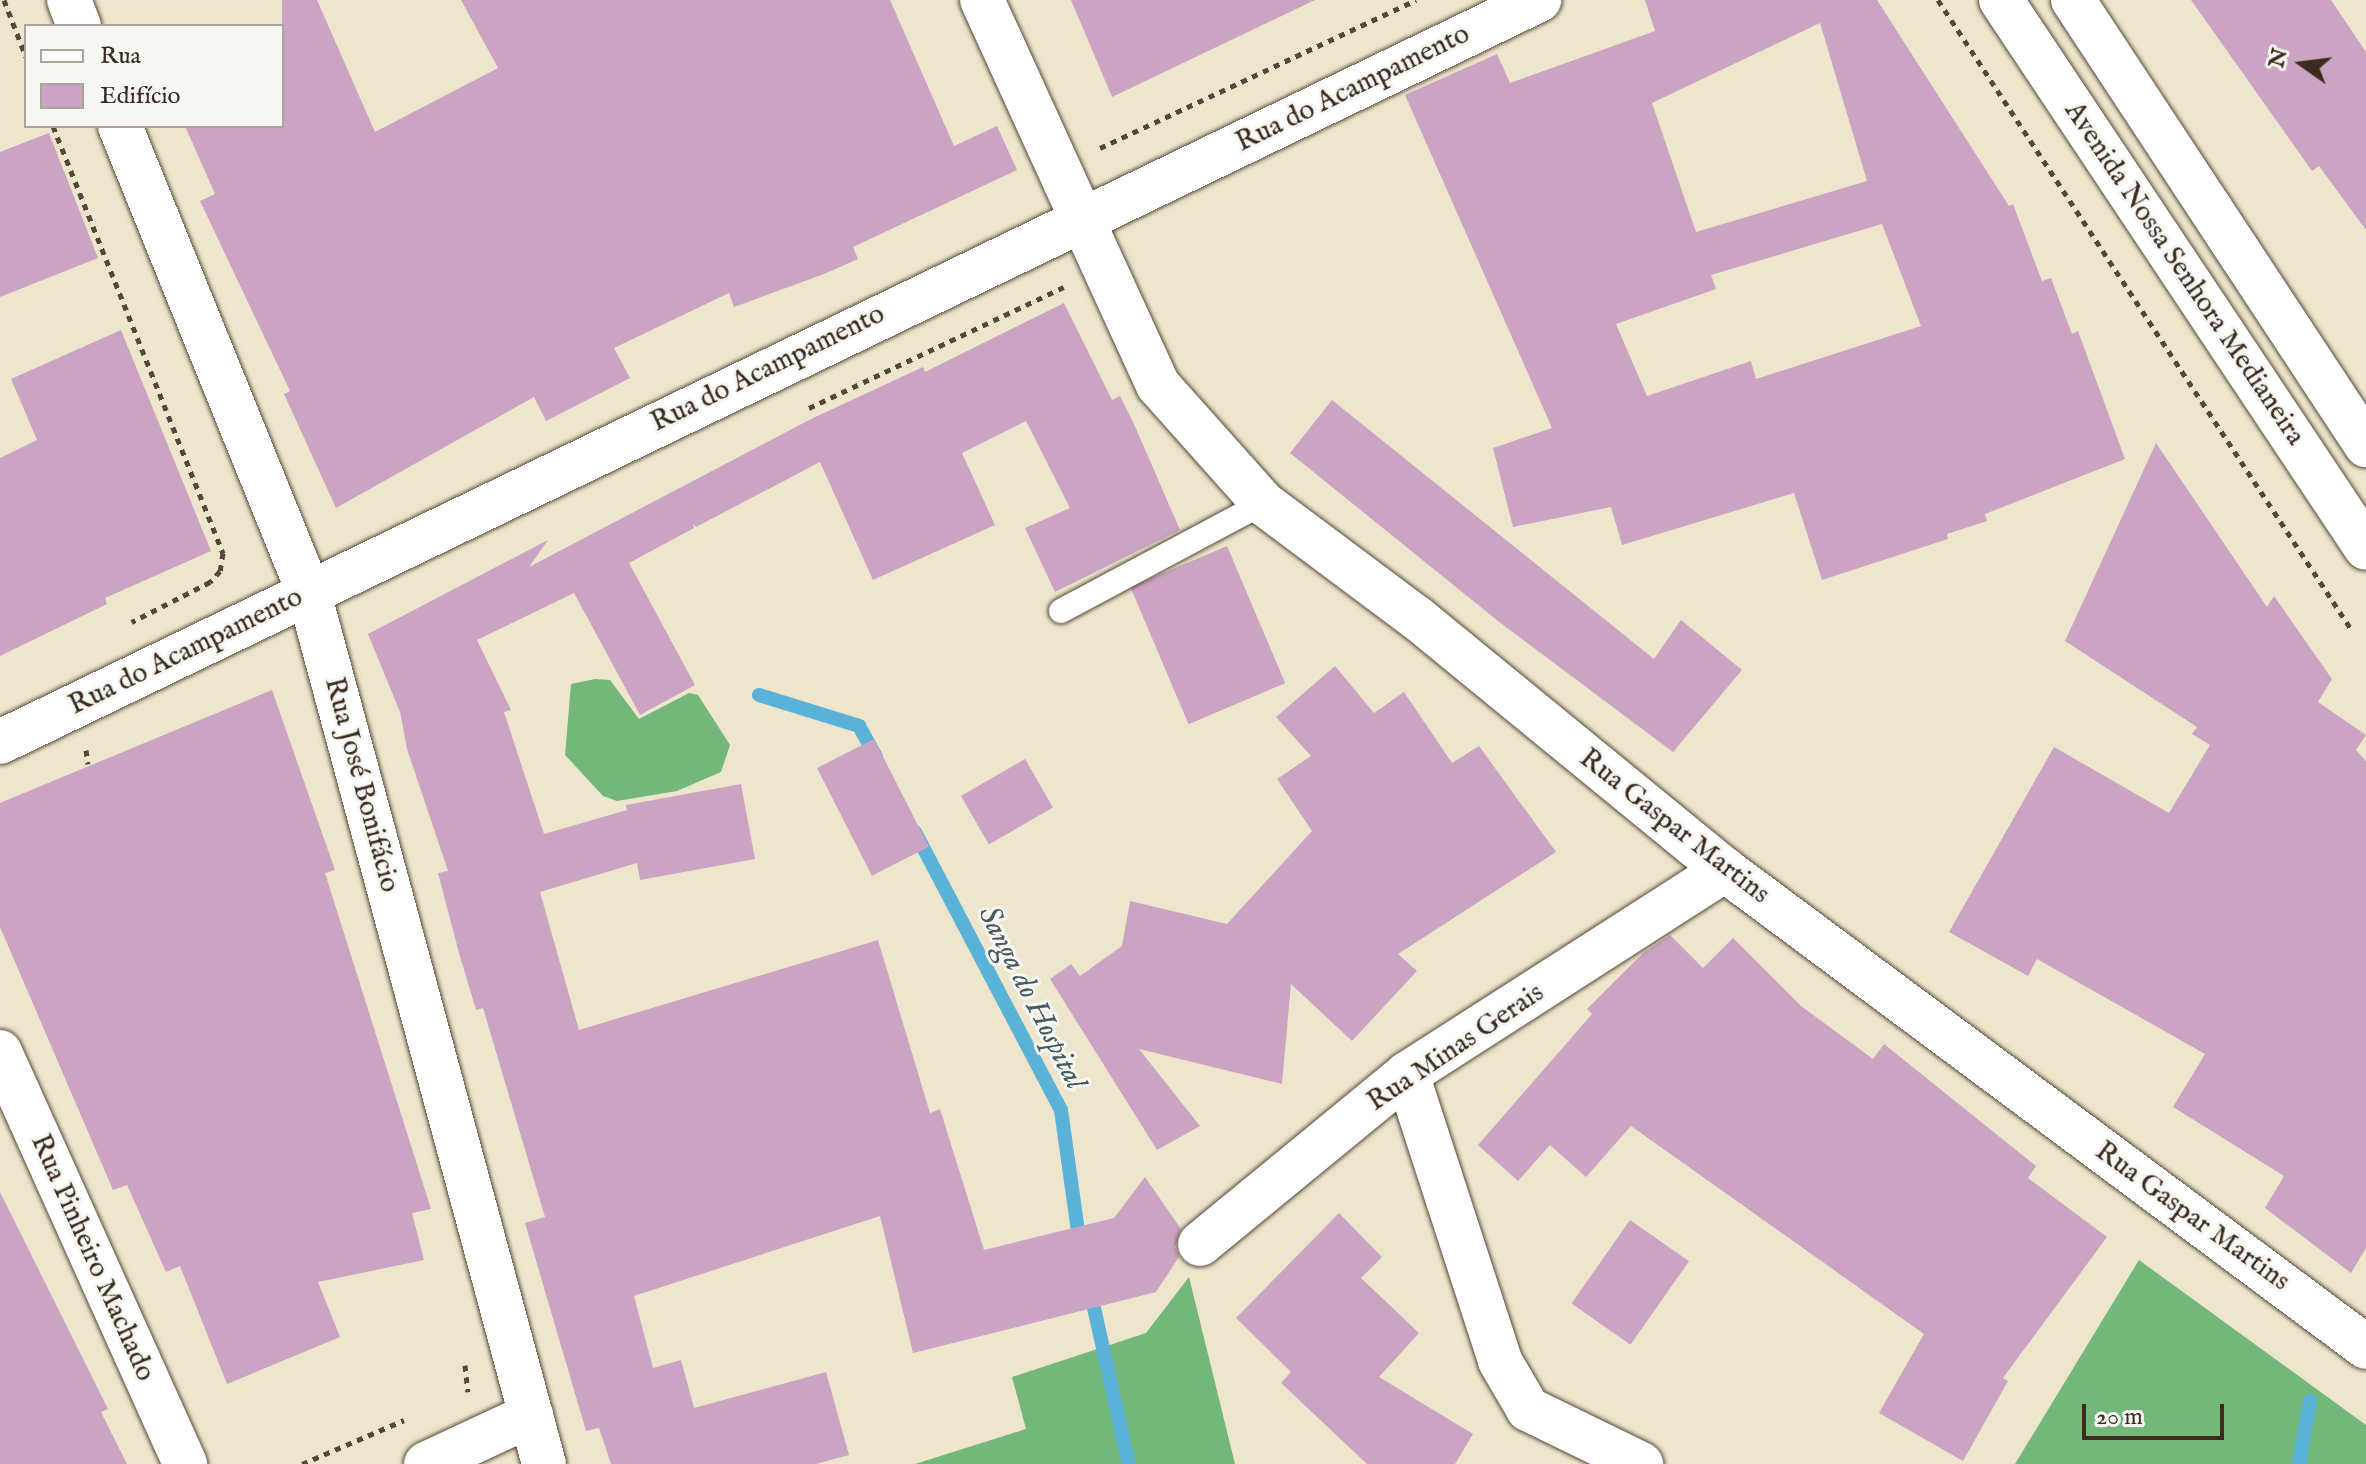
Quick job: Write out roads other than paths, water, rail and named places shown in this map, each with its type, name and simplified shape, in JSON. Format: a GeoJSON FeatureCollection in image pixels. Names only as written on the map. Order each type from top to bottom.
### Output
{"type":"FeatureCollection","features":[{"type":"Feature","properties":{"kind":"main road"},"geometry":{"type":"LineString","coordinates":[[69,0],[78,24]]}},
{"type":"Feature","properties":{"kind":"main road","name":"Rua Gaspar Martins"},"geometry":{"type":"LineString","coordinates":[[982,0],[1158,385],[1263,503],[1417,618],[1725,870],[2366,1347]]}},
{"type":"Feature","properties":{"kind":"main road","name":"Rua do Acampamento"},"geometry":{"type":"LineString","coordinates":[[0,742],[1081,217],[1539,0]]}},
{"type":"Feature","properties":{"kind":"main road","name":"Avenida Nossa Senhora Medianeira"},"geometry":{"type":"LineString","coordinates":[[2001,0],[2366,548]]}},
{"type":"Feature","properties":{"kind":"main road","name":"Avenida Nossa Senhora Medianeira"},"geometry":{"type":"LineString","coordinates":[[2073,0],[2366,445]]}},
{"type":"Feature","properties":{"kind":"main road","name":"Rua José Bonifácio"},"geometry":{"type":"LineString","coordinates":[[121,128],[309,593],[544,1464]]}},
{"type":"Feature","properties":{"kind":"main road","name":"Rua Minas Gerais"},"geometry":{"type":"LineString","coordinates":[[1200,1244],[1407,1074],[1725,870]]}},
{"type":"Feature","properties":{"kind":"main road","name":"Rua Pinheiro Machado"},"geometry":{"type":"LineString","coordinates":[[0,1052],[185,1464]]}},
{"type":"Feature","properties":{"kind":"main road"},"geometry":{"type":"LineString","coordinates":[[1407,1074],[1500,1361],[1528,1409],[1641,1464]]}},
{"type":"Feature","properties":{"kind":"main road"},"geometry":{"type":"LineString","coordinates":[[426,1464],[531,1415]]}},
{"type":"Feature","properties":{"kind":"lane"},"geometry":{"type":"LineString","coordinates":[[1061,611],[1263,503]]}},
{"type":"Feature","properties":{"kind":"waterway","name":"Sanga do Hospital"},"geometry":{"type":"LineString","coordinates":[[759,695],[859,726],[876,757]]}},
{"type":"Feature","properties":{"kind":"waterway","name":"Sanga do Hospital"},"geometry":{"type":"LineString","coordinates":[[915,832],[1061,1110],[1080,1246]]}},
{"type":"Feature","properties":{"kind":"waterway","name":"Sanga do Hospital"},"geometry":{"type":"LineString","coordinates":[[1090,1290],[1129,1464]]}},
{"type":"Feature","properties":{"kind":"waterway","name":"Sanga do Hospital"},"geometry":{"type":"LineString","coordinates":[[2299,1464],[2310,1401]]}}]}
